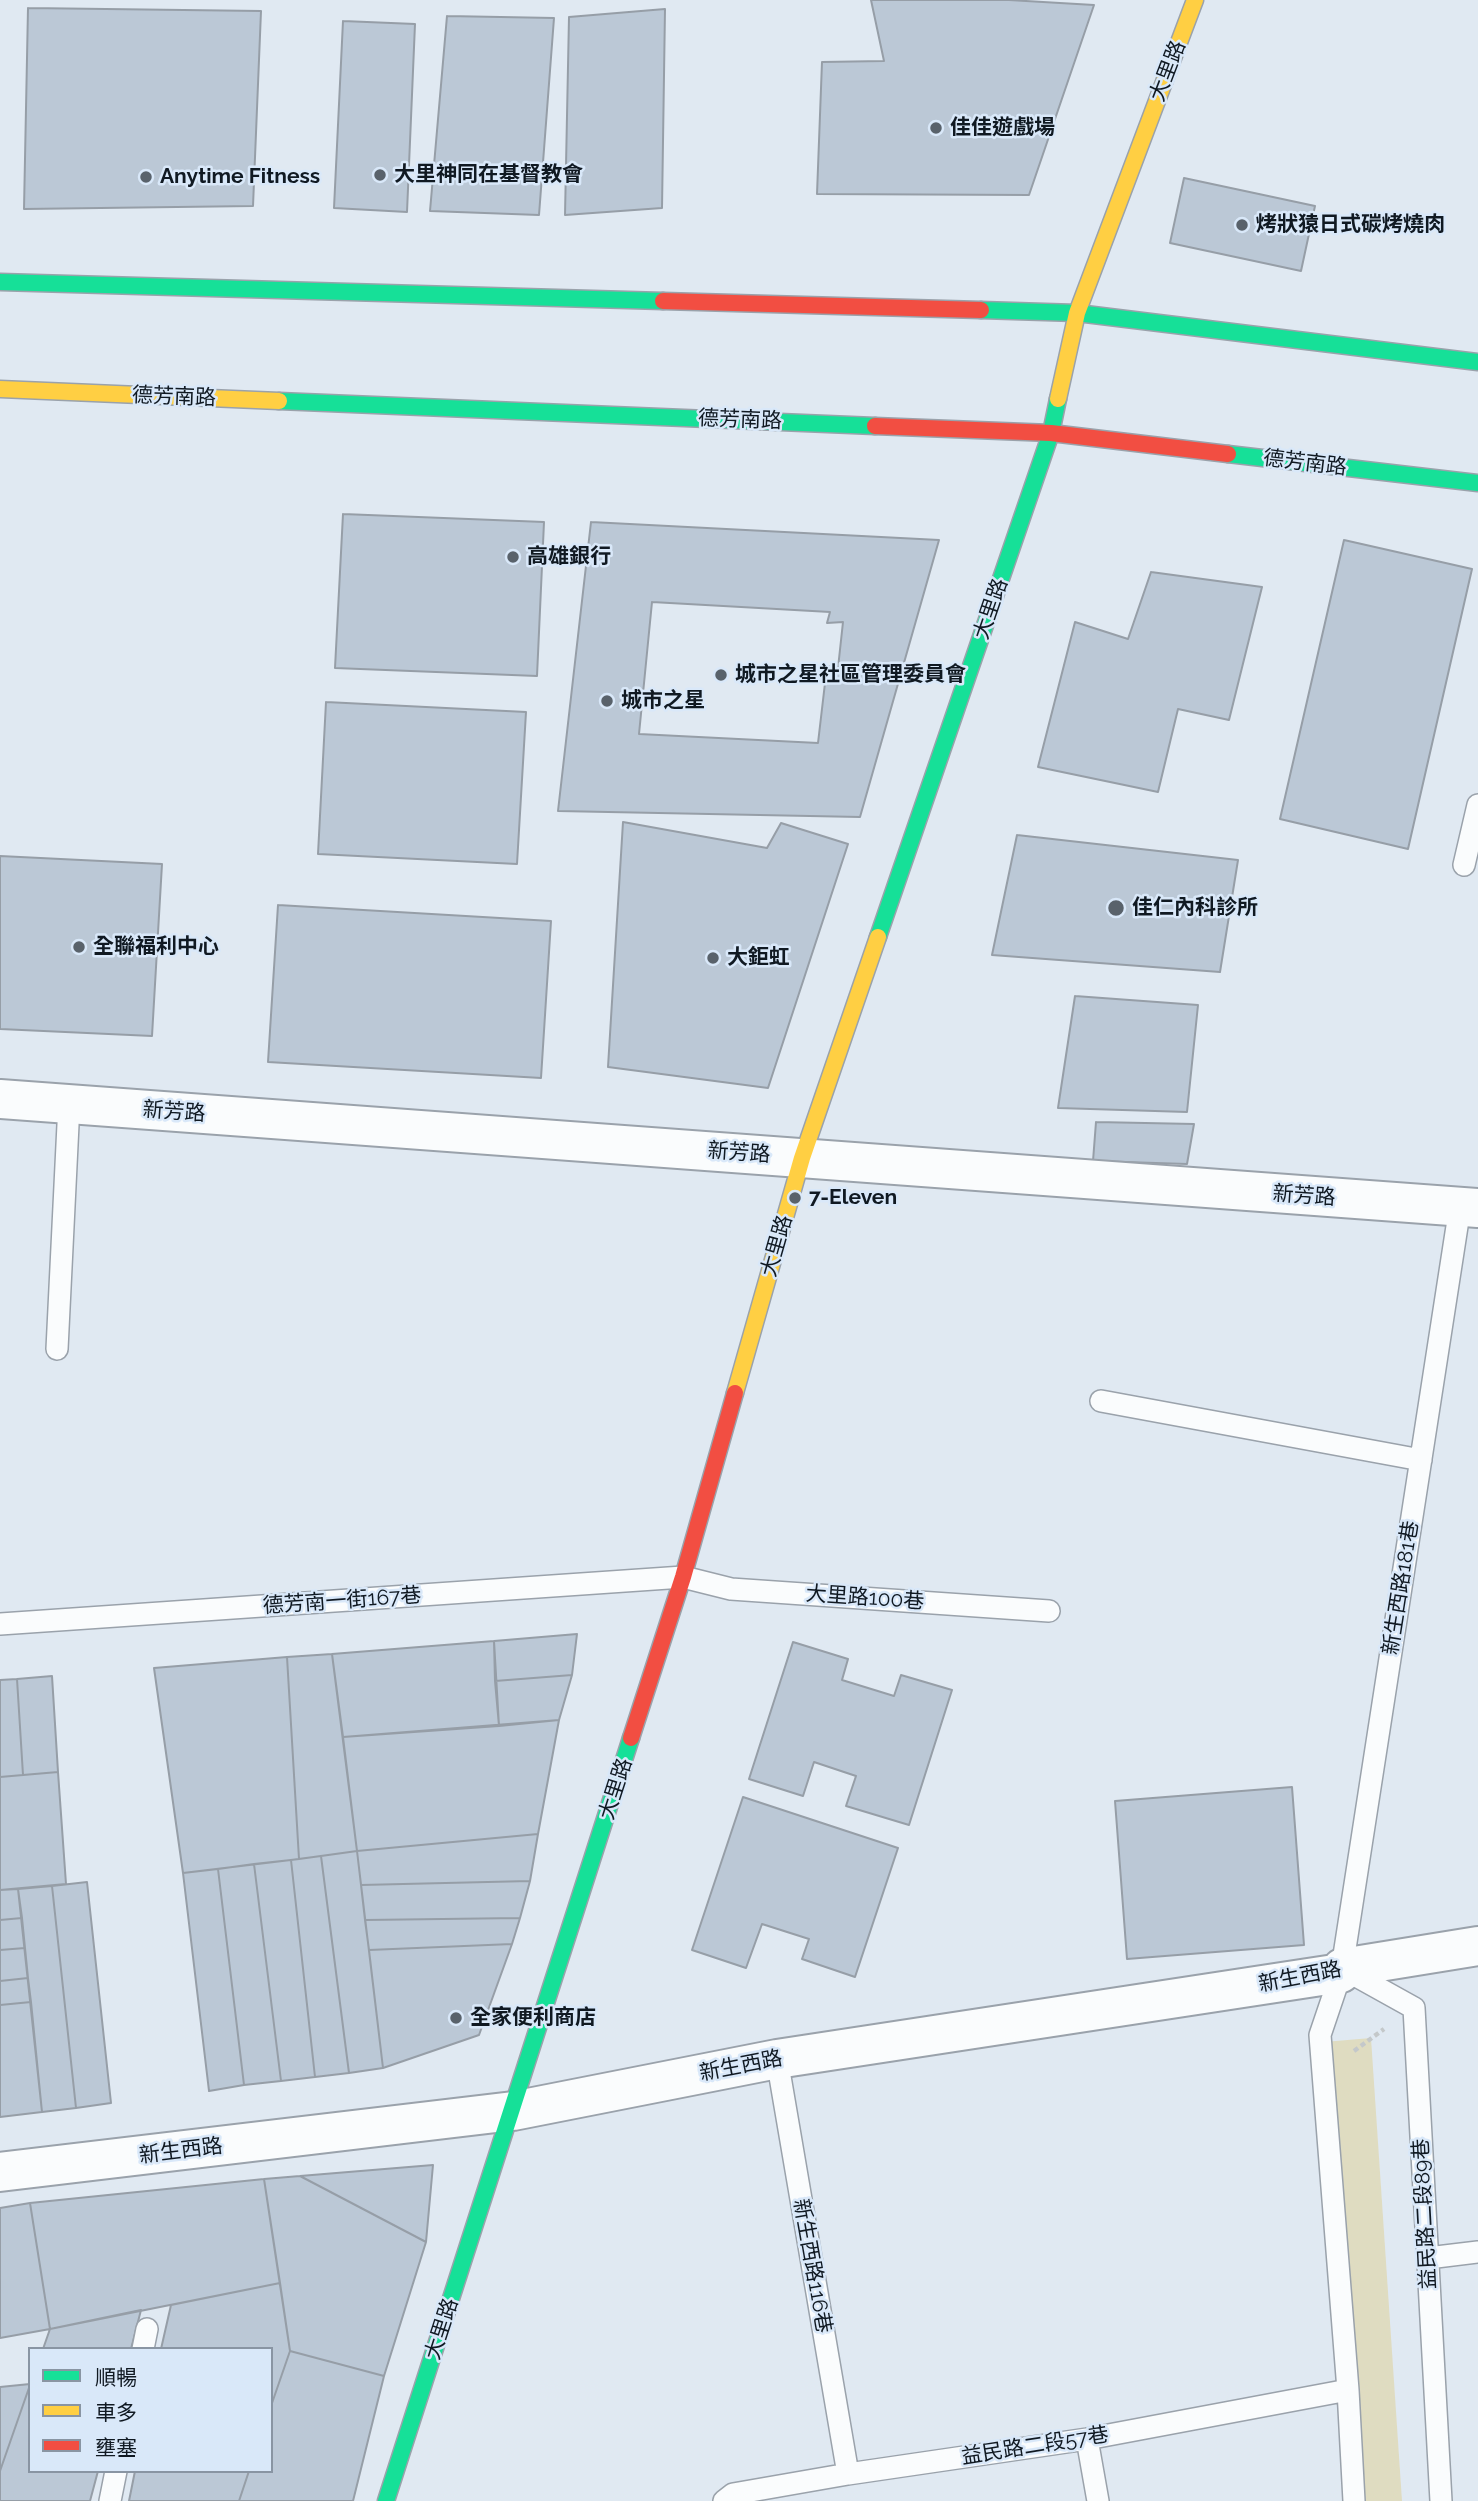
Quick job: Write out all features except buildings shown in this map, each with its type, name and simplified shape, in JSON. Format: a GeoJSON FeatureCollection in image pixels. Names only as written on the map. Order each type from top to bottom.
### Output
{"type":"FeatureCollection","features":[{"type":"Feature","properties":{"kind":"street","name":"大里路"},"geometry":{"type":"LineString","coordinates":[[386,2501],[683,1577],[802,1157],[1051,433],[1077,313],[1195,0]]}},
{"type":"Feature","properties":{"kind":"street"},"geometry":{"type":"LineString","coordinates":[[0,282],[1077,313],[1478,362]]}},
{"type":"Feature","properties":{"kind":"street","name":"德芳南路"},"geometry":{"type":"LineString","coordinates":[[0,389],[1051,433],[1478,483]]}},
{"type":"Feature","properties":{"kind":"street","name":"新芳路"},"geometry":{"type":"LineString","coordinates":[[0,1099],[1469,1208]]}},
{"type":"Feature","properties":{"kind":"street","name":"新生西路"},"geometry":{"type":"LineString","coordinates":[[0,2172],[513,2111],[777,2059],[1478,1946]]}},
{"type":"Feature","properties":{"kind":"lane"},"geometry":{"type":"LineString","coordinates":[[1464,865],[1478,805]]}},
{"type":"Feature","properties":{"kind":"lane"},"geometry":{"type":"LineString","coordinates":[[57,1349],[69,1104]]}},
{"type":"Feature","properties":{"kind":"lane","name":"新生西路181巷"},"geometry":{"type":"LineString","coordinates":[[1342,1970],[1421,1460],[1469,1208]]}},
{"type":"Feature","properties":{"kind":"lane"},"geometry":{"type":"LineString","coordinates":[[1101,1401],[1421,1460]]}},
{"type":"Feature","properties":{"kind":"lane","name":"大里路100巷"},"geometry":{"type":"LineString","coordinates":[[683,1577],[732,1589],[1049,1611]]}},
{"type":"Feature","properties":{"kind":"lane","name":"德芳南一街167巷"},"geometry":{"type":"LineString","coordinates":[[0,1624],[683,1577]]}},
{"type":"Feature","properties":{"kind":"lane"},"geometry":{"type":"LineString","coordinates":[[1342,1970],[1320,2035],[1348,2390],[1353,2501]]}},
{"type":"Feature","properties":{"kind":"lane","name":"益民路二段89巷"},"geometry":{"type":"LineString","coordinates":[[1342,1970],[1414,2008],[1441,2501]]}},
{"type":"Feature","properties":{"kind":"lane","name":"新生西路116巷"},"geometry":{"type":"LineString","coordinates":[[777,2059],[848,2474]]}},
{"type":"Feature","properties":{"kind":"lane"},"geometry":{"type":"LineString","coordinates":[[1428,2258],[1478,2252]]}},
{"type":"Feature","properties":{"kind":"lane","name":"益民路二段57巷"},"geometry":{"type":"LineString","coordinates":[[724,2501],[733,2494],[848,2474],[1087,2440],[1348,2390]]}},
{"type":"Feature","properties":{"kind":"lane"},"geometry":{"type":"LineString","coordinates":[[1087,2440],[1098,2501]]}},
{"type":"Feature","properties":{"kind":"lane"},"geometry":{"type":"LineString","coordinates":[[110,2501],[116,2473]]}},
{"type":"Feature","properties":{"kind":"path"},"geometry":{"type":"LineString","coordinates":[[1348,2055],[1371,2038]]}},
{"type":"Feature","properties":{"kind":"shaded area"},"geometry":{"type":"Polygon","coordinates":[[[1371,2038],[1402,2501],[1358,2501],[1324,2042],[1371,2038]]]}},
{"type":"Feature","properties":{"kind":"traffic: fast"},"geometry":{"type":"LineString","coordinates":[[0,282],[663,301]]}},
{"type":"Feature","properties":{"kind":"traffic: fast"},"geometry":{"type":"LineString","coordinates":[[981,310],[1077,313],[1478,362]]}},
{"type":"Feature","properties":{"kind":"traffic: fast"},"geometry":{"type":"LineString","coordinates":[[878,937],[1051,433],[1058,399]]}},
{"type":"Feature","properties":{"kind":"traffic: fast"},"geometry":{"type":"LineString","coordinates":[[279,401],[875,426]]}},
{"type":"Feature","properties":{"kind":"traffic: fast"},"geometry":{"type":"LineString","coordinates":[[1228,454],[1478,483]]}},
{"type":"Feature","properties":{"kind":"traffic: fast"},"geometry":{"type":"LineString","coordinates":[[386,2501],[631,1738]]}},
{"type":"Feature","properties":{"kind":"traffic: slow"},"geometry":{"type":"LineString","coordinates":[[1058,399],[1077,313],[1195,0]]}},
{"type":"Feature","properties":{"kind":"traffic: slow"},"geometry":{"type":"LineString","coordinates":[[0,389],[279,401]]}},
{"type":"Feature","properties":{"kind":"traffic: slow"},"geometry":{"type":"LineString","coordinates":[[735,1393],[802,1158],[878,937]]}},
{"type":"Feature","properties":{"kind":"traffic: jam"},"geometry":{"type":"LineString","coordinates":[[663,301],[981,310]]}},
{"type":"Feature","properties":{"kind":"traffic: jam"},"geometry":{"type":"LineString","coordinates":[[875,426],[1051,433],[1228,454]]}},
{"type":"Feature","properties":{"kind":"traffic: jam"},"geometry":{"type":"LineString","coordinates":[[631,1738],[683,1577],[735,1393]]}},
{"type":"Feature","properties":{"kind":"place","name":"佳佳遊戲場"},"geometry":{"type":"Point","coordinates":[936,128]}},
{"type":"Feature","properties":{"kind":"place","name":"大里神同在基督教會"},"geometry":{"type":"Point","coordinates":[380,175]}},
{"type":"Feature","properties":{"kind":"place","name":"Anytime Fitness"},"geometry":{"type":"Point","coordinates":[146,177]}},
{"type":"Feature","properties":{"kind":"place","name":"烤狀猿日式碳烤燒肉"},"geometry":{"type":"Point","coordinates":[1242,225]}},
{"type":"Feature","properties":{"kind":"place","name":"高雄銀行"},"geometry":{"type":"Point","coordinates":[513,557]}},
{"type":"Feature","properties":{"kind":"place","name":"城市之星社區管理委員會"},"geometry":{"type":"Point","coordinates":[721,675]}},
{"type":"Feature","properties":{"kind":"place","name":"城市之星"},"geometry":{"type":"Point","coordinates":[607,701]}},
{"type":"Feature","properties":{"kind":"place","name":"佳仁內科診所"},"geometry":{"type":"Point","coordinates":[1116,908]}},
{"type":"Feature","properties":{"kind":"place","name":"全聯福利中心"},"geometry":{"type":"Point","coordinates":[79,947]}},
{"type":"Feature","properties":{"kind":"place","name":"大鉅虹"},"geometry":{"type":"Point","coordinates":[713,958]}},
{"type":"Feature","properties":{"kind":"place","name":"7-Eleven"},"geometry":{"type":"Point","coordinates":[795,1198]}},
{"type":"Feature","properties":{"kind":"place","name":"全家便利商店"},"geometry":{"type":"Point","coordinates":[456,2018]}}]}
